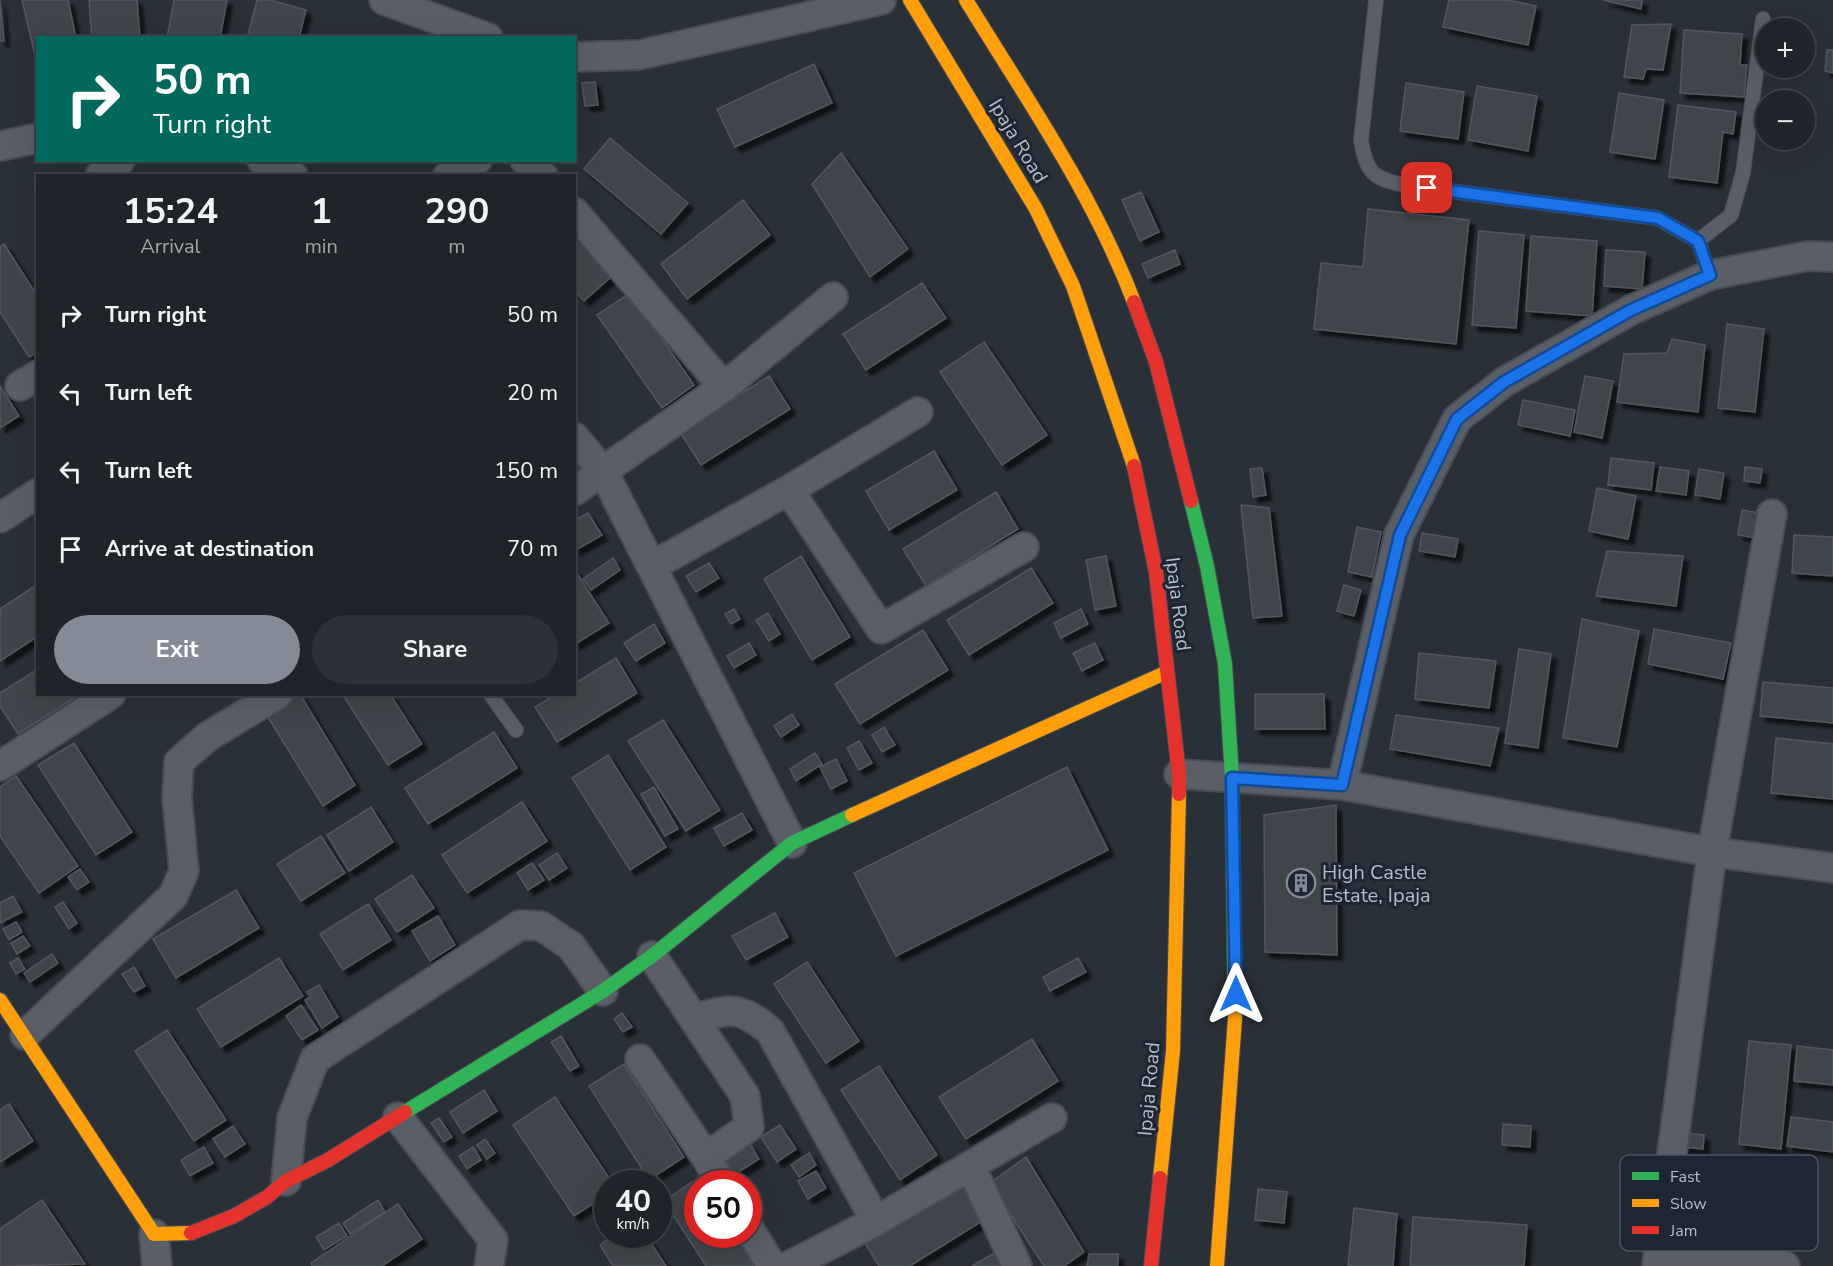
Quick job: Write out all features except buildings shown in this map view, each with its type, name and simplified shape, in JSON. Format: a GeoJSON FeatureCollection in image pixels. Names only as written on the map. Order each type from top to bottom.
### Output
{"type":"FeatureCollection","features":[{"type":"Feature","properties":{"kind":"main road","name":"Ipaja Road"},"geometry":{"type":"LineString","coordinates":[[910,0],[1036,209],[1073,286],[1132,462],[1156,572],[1179,774],[1173,1051],[1151,1266]]}},
{"type":"Feature","properties":{"kind":"main road","name":"Ipaja Road"},"geometry":{"type":"LineString","coordinates":[[966,0],[1086,196],[1122,271],[1156,362],[1207,566],[1225,663],[1232,778],[1236,974],[1235,1041],[1217,1266]]}},
{"type":"Feature","properties":{"kind":"main road"},"geometry":{"type":"LineString","coordinates":[[0,1000],[154,1234],[193,1233],[234,1216],[267,1197],[286,1181],[328,1160],[603,991],[652,956],[792,843],[1167,672]]}},
{"type":"Feature","properties":{"kind":"street"},"geometry":{"type":"LineString","coordinates":[[384,0],[483,36]]}},
{"type":"Feature","properties":{"kind":"street"},"geometry":{"type":"LineString","coordinates":[[576,60],[639,55],[881,0]]}},
{"type":"Feature","properties":{"kind":"street"},"geometry":{"type":"LineString","coordinates":[[0,146],[36,138]]}},
{"type":"Feature","properties":{"kind":"street"},"geometry":{"type":"LineString","coordinates":[[102,174],[118,162]]}},
{"type":"Feature","properties":{"kind":"street"},"geometry":{"type":"LineString","coordinates":[[266,162],[289,174]]}},
{"type":"Feature","properties":{"kind":"street"},"geometry":{"type":"LineString","coordinates":[[452,174],[473,162]]}},
{"type":"Feature","properties":{"kind":"street"},"geometry":{"type":"LineString","coordinates":[[527,162],[541,174]]}},
{"type":"Feature","properties":{"kind":"street"},"geometry":{"type":"LineString","coordinates":[[576,214],[724,387]]}},
{"type":"Feature","properties":{"kind":"street"},"geometry":{"type":"LineString","coordinates":[[1342,785],[1400,535],[1457,419],[1504,382],[1631,310],[1710,275],[1808,256],[1833,257]]}},
{"type":"Feature","properties":{"kind":"street"},"geometry":{"type":"LineString","coordinates":[[576,490],[724,387],[833,297]]}},
{"type":"Feature","properties":{"kind":"street"},"geometry":{"type":"LineString","coordinates":[[652,566],[789,490],[918,412]]}},
{"type":"Feature","properties":{"kind":"street"},"geometry":{"type":"LineString","coordinates":[[576,439],[603,471],[792,843]]}},
{"type":"Feature","properties":{"kind":"street"},"geometry":{"type":"LineString","coordinates":[[789,490],[881,629],[1024,547]]}},
{"type":"Feature","properties":{"kind":"street"},"geometry":{"type":"LineString","coordinates":[[0,518],[36,494]]}},
{"type":"Feature","properties":{"kind":"street"},"geometry":{"type":"LineString","coordinates":[[1672,1155],[1712,852],[1772,514]]}},
{"type":"Feature","properties":{"kind":"street"},"geometry":{"type":"LineString","coordinates":[[0,766],[108,696]]}},
{"type":"Feature","properties":{"kind":"street"},"geometry":{"type":"LineString","coordinates":[[25,1035],[173,896],[184,871],[177,798],[179,762],[207,737],[275,696]]}},
{"type":"Feature","properties":{"kind":"street"},"geometry":{"type":"LineString","coordinates":[[1179,774],[1342,785],[1712,852],[1833,868]]}},
{"type":"Feature","properties":{"kind":"street"},"geometry":{"type":"LineString","coordinates":[[286,1181],[292,1118],[315,1059],[520,925],[541,926],[571,946],[603,991]]}},
{"type":"Feature","properties":{"kind":"street"},"geometry":{"type":"LineString","coordinates":[[652,956],[745,1096],[748,1127],[706,1157]]}},
{"type":"Feature","properties":{"kind":"street"},"geometry":{"type":"LineString","coordinates":[[695,1019],[722,1010],[749,1014],[770,1031],[876,1221]]}},
{"type":"Feature","properties":{"kind":"street"},"geometry":{"type":"LineString","coordinates":[[640,1059],[714,1170]]}},
{"type":"Feature","properties":{"kind":"street"},"geometry":{"type":"LineString","coordinates":[[398,1117],[493,1240],[489,1266]]}},
{"type":"Feature","properties":{"kind":"street"},"geometry":{"type":"LineString","coordinates":[[789,1266],[876,1221],[1052,1119]]}},
{"type":"Feature","properties":{"kind":"street"},"geometry":{"type":"LineString","coordinates":[[971,1167],[1017,1266]]}},
{"type":"Feature","properties":{"kind":"street"},"geometry":{"type":"LineString","coordinates":[[154,1234],[157,1266]]}},
{"type":"Feature","properties":{"kind":"street"},"geometry":{"type":"LineString","coordinates":[[761,1248],[772,1266]]}},
{"type":"Feature","properties":{"kind":"street"},"geometry":{"type":"LineString","coordinates":[[1658,1258],[1785,1266]]}},
{"type":"Feature","properties":{"kind":"lane"},"geometry":{"type":"LineString","coordinates":[[1376,0],[1360,141],[1371,173],[1381,180],[1658,218],[1698,241],[1710,275]]}},
{"type":"Feature","properties":{"kind":"lane"},"geometry":{"type":"LineString","coordinates":[[1698,241],[1731,215],[1743,173],[1755,78]]}},
{"type":"Feature","properties":{"kind":"lane"},"geometry":{"type":"LineString","coordinates":[[491,696],[516,730]]}},
{"type":"Feature","properties":{"kind":"traffic: fast"},"geometry":{"type":"LineString","coordinates":[[1191,501],[1207,566],[1225,664],[1232,778],[1235,1018]]}},
{"type":"Feature","properties":{"kind":"traffic: fast"},"geometry":{"type":"LineString","coordinates":[[405,1112],[603,991],[652,956],[792,843],[852,815]]}},
{"type":"Feature","properties":{"kind":"traffic: slow"},"geometry":{"type":"LineString","coordinates":[[910,0],[1036,209],[1073,286],[1134,466]]}},
{"type":"Feature","properties":{"kind":"traffic: slow"},"geometry":{"type":"LineString","coordinates":[[966,0],[1079,185],[1099,223],[1134,302]]}},
{"type":"Feature","properties":{"kind":"traffic: slow"},"geometry":{"type":"LineString","coordinates":[[852,815],[1167,672]]}},
{"type":"Feature","properties":{"kind":"traffic: slow"},"geometry":{"type":"LineString","coordinates":[[1160,1178],[1173,1051],[1179,794]]}},
{"type":"Feature","properties":{"kind":"traffic: slow"},"geometry":{"type":"LineString","coordinates":[[0,1000],[154,1234],[191,1233]]}},
{"type":"Feature","properties":{"kind":"traffic: slow"},"geometry":{"type":"LineString","coordinates":[[1217,1266],[1235,1018]]}},
{"type":"Feature","properties":{"kind":"traffic: jam"},"geometry":{"type":"LineString","coordinates":[[1134,302],[1156,362],[1191,501]]}},
{"type":"Feature","properties":{"kind":"traffic: jam"},"geometry":{"type":"LineString","coordinates":[[1134,466],[1156,572],[1179,774],[1179,794]]}},
{"type":"Feature","properties":{"kind":"traffic: jam"},"geometry":{"type":"LineString","coordinates":[[191,1233],[234,1216],[267,1197],[286,1181],[328,1160],[405,1112]]}},
{"type":"Feature","properties":{"kind":"traffic: jam"},"geometry":{"type":"LineString","coordinates":[[1151,1266],[1160,1178]]}},
{"type":"Feature","properties":{"kind":"place","name":"High Castle Estate, Ipaja"},"geometry":{"type":"Point","coordinates":[1301,883]}},
{"type":"Feature","properties":{"kind":"route"},"geometry":{"type":"LineString","coordinates":[[1236,994],[1232,778],[1342,785],[1400,535],[1457,419],[1504,382],[1631,310],[1710,275],[1698,241],[1658,218],[1427,188]]}}]}
